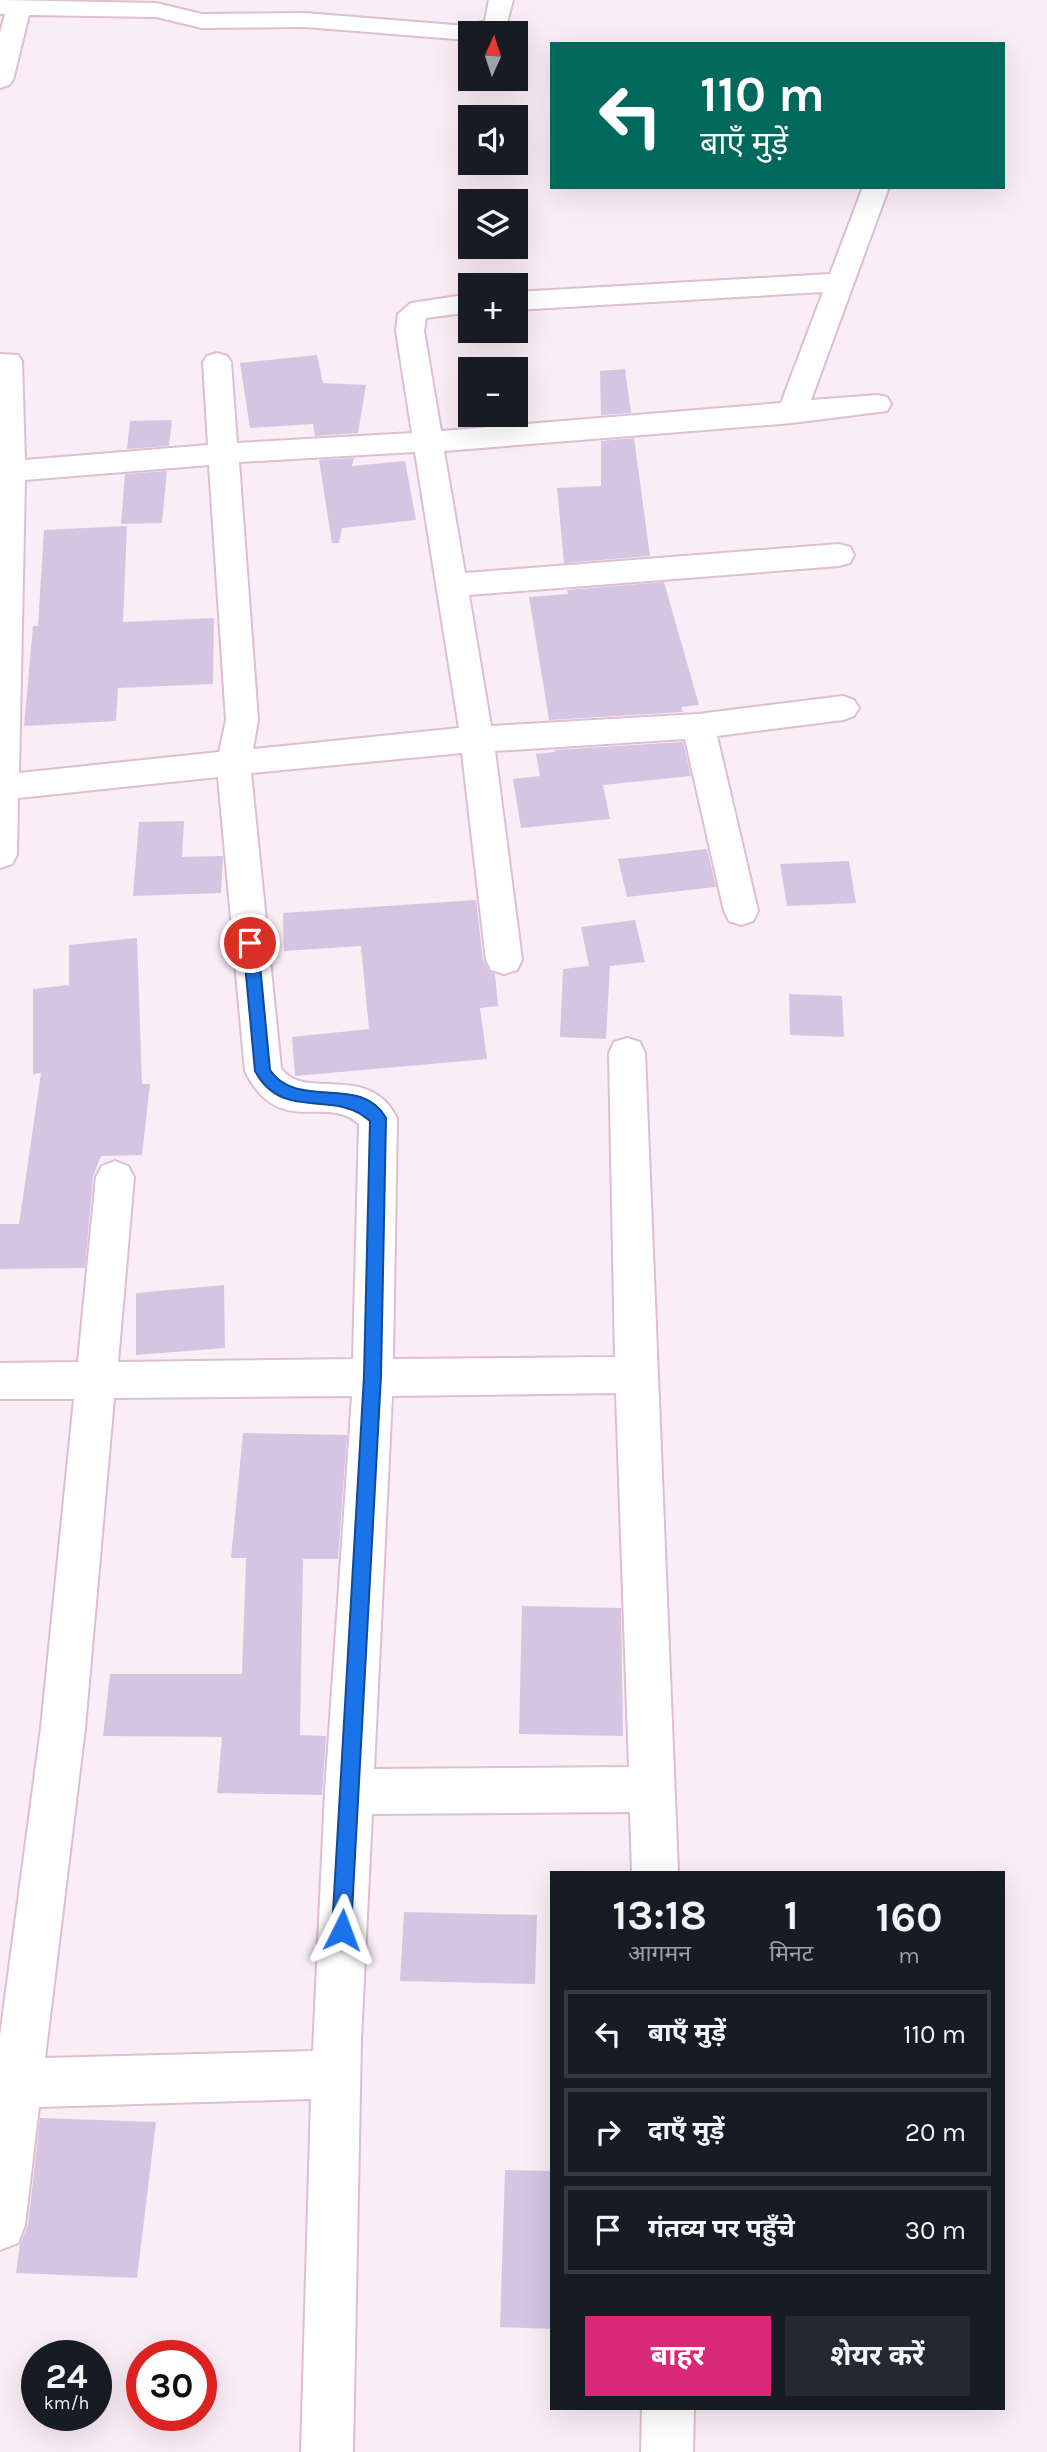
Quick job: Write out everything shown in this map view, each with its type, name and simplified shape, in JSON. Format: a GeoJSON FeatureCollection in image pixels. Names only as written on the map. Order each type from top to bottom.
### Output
{"type":"FeatureCollection","features":[{"type":"Feature","properties":{"kind":"street"},"geometry":{"type":"LineString","coordinates":[[0,80],[10,7],[156,10],[202,21],[310,10],[468,33],[496,25],[501,0]]}},
{"type":"Feature","properties":{"kind":"street"},"geometry":{"type":"LineString","coordinates":[[792,413],[875,189]]}},
{"type":"Feature","properties":{"kind":"street"},"geometry":{"type":"LineString","coordinates":[[528,300],[841,282]]}},
{"type":"Feature","properties":{"kind":"street"},"geometry":{"type":"LineString","coordinates":[[458,305],[421,309],[412,314],[410,331],[477,738],[504,960]]}},
{"type":"Feature","properties":{"kind":"street"},"geometry":{"type":"LineString","coordinates":[[0,855],[8,361]]}},
{"type":"Feature","properties":{"kind":"street"},"geometry":{"type":"LineString","coordinates":[[217,362],[226,454],[242,720],[233,763],[263,1071],[272,1085],[288,1095],[359,1102],[378,1118],[373,1376],[348,1792],[336,2074],[327,2452]]}},
{"type":"Feature","properties":{"kind":"street"},"geometry":{"type":"LineString","coordinates":[[5,472],[226,454],[430,442],[877,404]]}},
{"type":"Feature","properties":{"kind":"street"},"geometry":{"type":"LineString","coordinates":[[452,585],[839,555]]}},
{"type":"Feature","properties":{"kind":"street"},"geometry":{"type":"LineString","coordinates":[[1,787],[477,738],[698,726],[844,708]]}},
{"type":"Feature","properties":{"kind":"street"},"geometry":{"type":"LineString","coordinates":[[698,726],[741,911]]}},
{"type":"Feature","properties":{"kind":"street"},"geometry":{"type":"LineString","coordinates":[[627,1053],[655,1871]]}},
{"type":"Feature","properties":{"kind":"street"},"geometry":{"type":"LineString","coordinates":[[0,2225],[9,2084],[63,1728],[115,1177]]}},
{"type":"Feature","properties":{"kind":"street"},"geometry":{"type":"LineString","coordinates":[[0,1381],[636,1375]]}},
{"type":"Feature","properties":{"kind":"street"},"geometry":{"type":"LineString","coordinates":[[348,1792],[652,1789]]}},
{"type":"Feature","properties":{"kind":"street"},"geometry":{"type":"LineString","coordinates":[[9,2084],[336,2074]]}},
{"type":"Feature","properties":{"kind":"street"},"geometry":{"type":"LineString","coordinates":[[667,2452],[668,2410]]}},
{"type":"Feature","properties":{"kind":"building"},"geometry":{"type":"Polygon","coordinates":[[[317,355],[323,383],[366,385],[358,433],[315,436],[313,424],[250,428],[240,363],[317,355]]]}},
{"type":"Feature","properties":{"kind":"building"},"geometry":{"type":"Polygon","coordinates":[[[625,369],[631,413],[601,415],[600,371],[625,369]]]}},
{"type":"Feature","properties":{"kind":"building"},"geometry":{"type":"Polygon","coordinates":[[[172,420],[169,446],[127,449],[130,421],[172,420]]]}},
{"type":"Feature","properties":{"kind":"building"},"geometry":{"type":"Polygon","coordinates":[[[634,438],[650,556],[564,563],[557,488],[601,486],[601,441],[634,438]]]}},
{"type":"Feature","properties":{"kind":"building"},"geometry":{"type":"Polygon","coordinates":[[[354,458],[352,466],[405,461],[416,520],[342,528],[339,543],[332,543],[319,460],[354,458]]]}},
{"type":"Feature","properties":{"kind":"building"},"geometry":{"type":"Polygon","coordinates":[[[167,471],[162,523],[121,524],[125,474],[167,471]]]}},
{"type":"Feature","properties":{"kind":"building"},"geometry":{"type":"Polygon","coordinates":[[[127,526],[123,622],[214,618],[213,684],[118,688],[116,721],[24,726],[33,626],[38,626],[44,530],[127,526]]]}},
{"type":"Feature","properties":{"kind":"building"},"geometry":{"type":"Polygon","coordinates":[[[664,582],[699,705],[681,707],[683,712],[549,720],[529,597],[568,594],[567,590],[664,582]]]}},
{"type":"Feature","properties":{"kind":"building"},"geometry":{"type":"Polygon","coordinates":[[[683,742],[691,776],[603,785],[610,819],[521,828],[513,779],[540,776],[536,754],[555,752],[554,750],[683,742]]]}},
{"type":"Feature","properties":{"kind":"building"},"geometry":{"type":"Polygon","coordinates":[[[184,821],[182,857],[223,856],[221,893],[133,896],[139,822],[184,821]]]}},
{"type":"Feature","properties":{"kind":"building"},"geometry":{"type":"Polygon","coordinates":[[[707,849],[716,887],[627,897],[618,859],[707,849]]]}},
{"type":"Feature","properties":{"kind":"building"},"geometry":{"type":"Polygon","coordinates":[[[849,861],[856,903],[787,906],[780,864],[849,861]]]}},
{"type":"Feature","properties":{"kind":"building"},"geometry":{"type":"Polygon","coordinates":[[[476,900],[483,960],[489,971],[495,974],[498,1006],[480,1008],[487,1059],[295,1076],[292,1037],[369,1029],[361,946],[284,951],[283,913],[476,900]]]}},
{"type":"Feature","properties":{"kind":"building"},"geometry":{"type":"Polygon","coordinates":[[[635,920],[645,962],[610,966],[606,1039],[560,1037],[563,969],[589,966],[581,927],[635,920]]]}},
{"type":"Feature","properties":{"kind":"building"},"geometry":{"type":"Polygon","coordinates":[[[137,938],[142,1084],[150,1084],[142,1155],[101,1156],[93,1177],[85,1268],[0,1269],[0,1224],[19,1224],[41,1073],[33,1074],[33,989],[69,985],[69,945],[137,938]]]}},
{"type":"Feature","properties":{"kind":"building"},"geometry":{"type":"Polygon","coordinates":[[[789,994],[842,996],[844,1037],[790,1035],[789,994]]]}},
{"type":"Feature","properties":{"kind":"building"},"geometry":{"type":"Polygon","coordinates":[[[224,1285],[225,1348],[136,1355],[136,1293],[224,1285]]]}},
{"type":"Feature","properties":{"kind":"building"},"geometry":{"type":"Polygon","coordinates":[[[243,1433],[347,1435],[338,1559],[303,1559],[300,1735],[326,1736],[322,1795],[217,1793],[222,1737],[103,1736],[110,1674],[242,1674],[246,1558],[231,1558],[243,1433]]]}},
{"type":"Feature","properties":{"kind":"building"},"geometry":{"type":"Polygon","coordinates":[[[522,1606],[621,1608],[623,1736],[519,1734],[522,1606]]]}},
{"type":"Feature","properties":{"kind":"building"},"geometry":{"type":"Polygon","coordinates":[[[404,1912],[537,1915],[535,1984],[400,1981],[404,1912]]]}},
{"type":"Feature","properties":{"kind":"building"},"geometry":{"type":"Polygon","coordinates":[[[40,2118],[156,2122],[137,2278],[16,2273],[20,2244],[28,2225],[40,2118]]]}},
{"type":"Feature","properties":{"kind":"building"},"geometry":{"type":"Polygon","coordinates":[[[505,2170],[550,2171],[550,2329],[500,2327],[505,2170]]]}},
{"type":"Feature","properties":{"kind":"route"},"geometry":{"type":"LineString","coordinates":[[250,943],[263,1071],[272,1085],[288,1095],[359,1102],[378,1118],[373,1376],[342,1930]]}}]}
